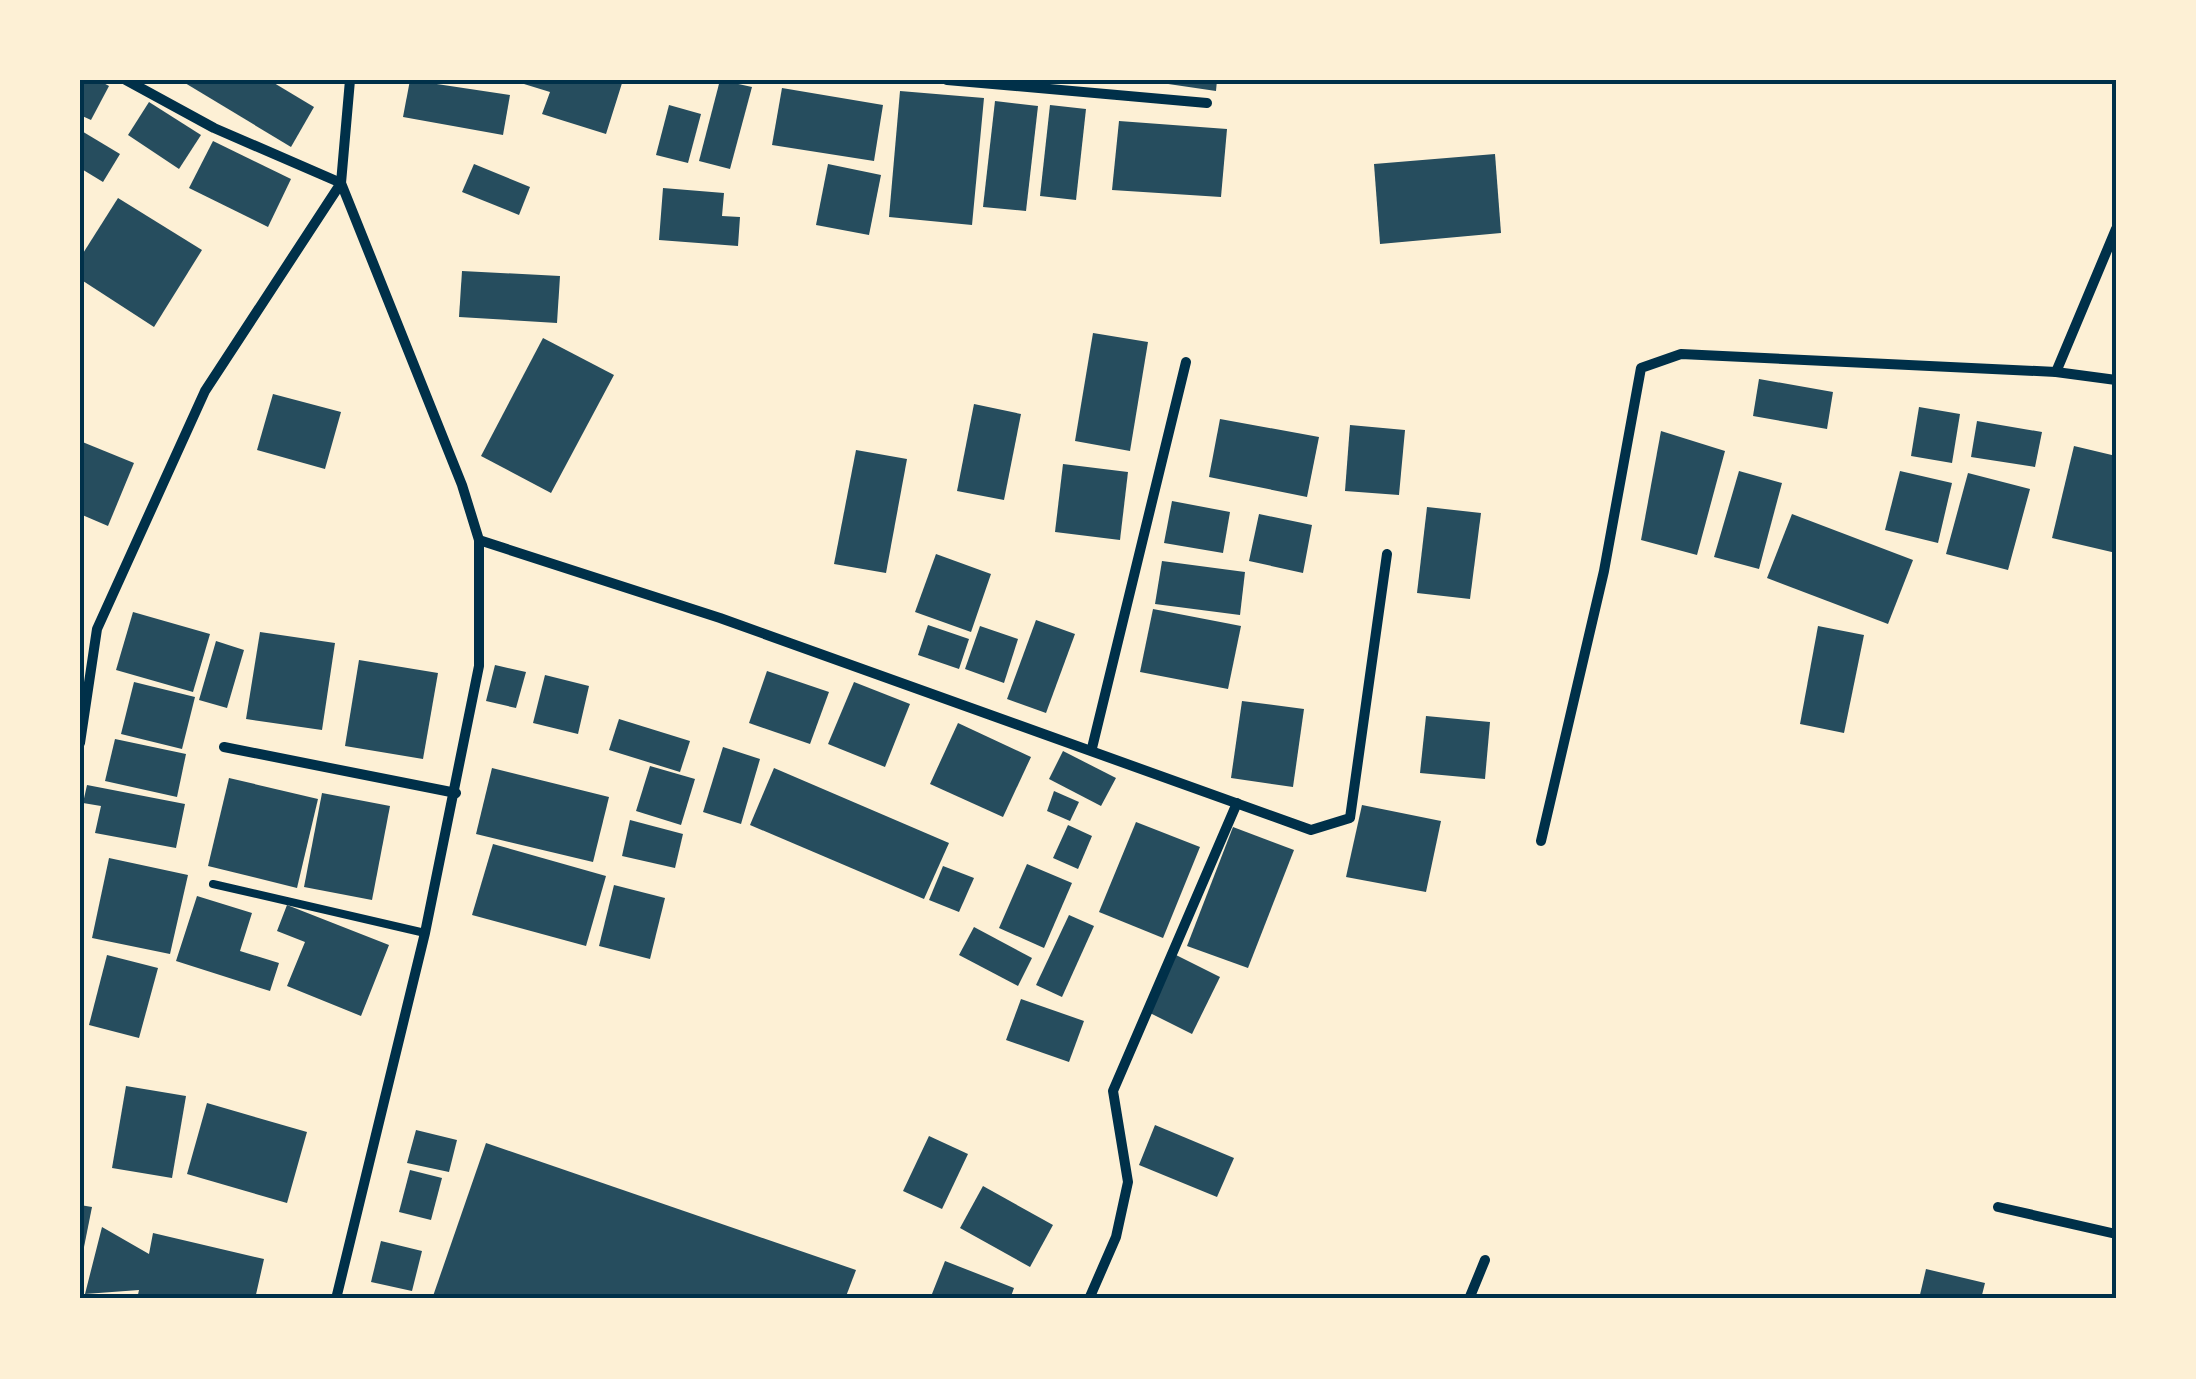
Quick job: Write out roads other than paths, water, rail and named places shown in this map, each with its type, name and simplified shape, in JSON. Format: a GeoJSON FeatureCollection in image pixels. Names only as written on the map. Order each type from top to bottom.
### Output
{"type":"FeatureCollection","features":[{"type":"Feature","properties":{"kind":"street"},"geometry":{"type":"LineString","coordinates":[[126,80],[214,128],[341,182]]}},
{"type":"Feature","properties":{"kind":"street"},"geometry":{"type":"LineString","coordinates":[[336,1299],[425,933],[479,666],[479,540],[462,486],[341,182],[350,80]]}},
{"type":"Feature","properties":{"kind":"street"},"geometry":{"type":"LineString","coordinates":[[947,80],[1207,103]]}},
{"type":"Feature","properties":{"kind":"street"},"geometry":{"type":"LineString","coordinates":[[80,743],[98,629],[205,391],[341,182]]}},
{"type":"Feature","properties":{"kind":"street"},"geometry":{"type":"LineString","coordinates":[[2056,372],[2116,229]]}},
{"type":"Feature","properties":{"kind":"street"},"geometry":{"type":"LineString","coordinates":[[1540,841],[1604,572],[1641,368],[1681,354],[2056,372],[2116,380]]}},
{"type":"Feature","properties":{"kind":"street"},"geometry":{"type":"LineString","coordinates":[[1092,748],[1186,362]]}},
{"type":"Feature","properties":{"kind":"street"},"geometry":{"type":"LineString","coordinates":[[479,540],[720,618],[1092,748],[1311,830],[1350,818],[1387,554]]}},
{"type":"Feature","properties":{"kind":"street"},"geometry":{"type":"LineString","coordinates":[[224,747],[456,793]]}},
{"type":"Feature","properties":{"kind":"street"},"geometry":{"type":"LineString","coordinates":[[1089,1299],[1116,1237],[1128,1182],[1114,1091],[1236,803]]}},
{"type":"Feature","properties":{"kind":"street"},"geometry":{"type":"LineString","coordinates":[[1998,1207],[2116,1234]]}},
{"type":"Feature","properties":{"kind":"street"},"geometry":{"type":"LineString","coordinates":[[1469,1299],[1485,1260]]}},
{"type":"Feature","properties":{"kind":"lane"},"geometry":{"type":"LineString","coordinates":[[213,884],[425,933]]}}]}
